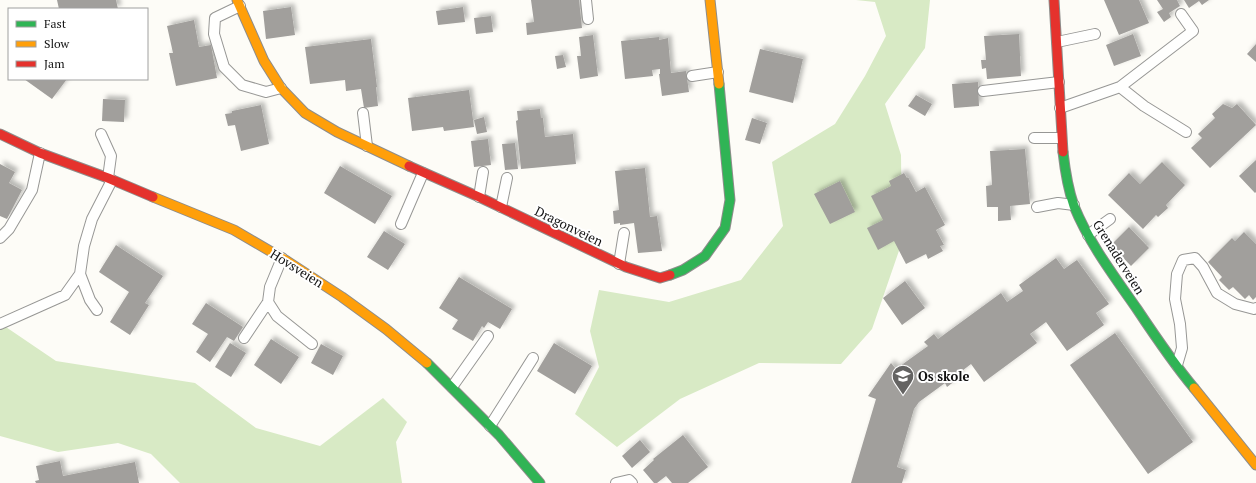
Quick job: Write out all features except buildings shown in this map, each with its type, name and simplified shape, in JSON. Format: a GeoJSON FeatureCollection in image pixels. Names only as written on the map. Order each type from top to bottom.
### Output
{"type":"FeatureCollection","features":[{"type":"Feature","properties":{"kind":"street","name":"Dragonveien"},"geometry":{"type":"LineString","coordinates":[[239,3],[264,61],[281,88],[306,113],[337,132],[423,173],[501,207],[619,264],[660,278],[683,270],[705,256],[725,228],[730,200],[710,0]]}},
{"type":"Feature","properties":{"kind":"street","name":"Grenaderveien"},"geometry":{"type":"LineString","coordinates":[[1054,0],[1061,138],[1065,174],[1074,205],[1088,236],[1177,367],[1256,465]]}},
{"type":"Feature","properties":{"kind":"street","name":"Hovsveien"},"geometry":{"type":"LineString","coordinates":[[0,134],[40,153],[110,179],[234,230],[282,258],[342,297],[386,329],[426,362],[490,426],[540,483]]}},
{"type":"Feature","properties":{"kind":"lane"},"geometry":{"type":"LineString","coordinates":[[586,0],[588,19]]}},
{"type":"Feature","properties":{"kind":"lane"},"geometry":{"type":"LineString","coordinates":[[239,3],[215,18],[214,34],[224,67],[242,85],[266,92],[281,88]]}},
{"type":"Feature","properties":{"kind":"lane"},"geometry":{"type":"LineString","coordinates":[[1060,108],[1120,87],[1193,31],[1181,14]]}},
{"type":"Feature","properties":{"kind":"lane"},"geometry":{"type":"LineString","coordinates":[[1057,42],[1095,34]]}},
{"type":"Feature","properties":{"kind":"lane"},"geometry":{"type":"LineString","coordinates":[[692,76],[718,72]]}},
{"type":"Feature","properties":{"kind":"lane"},"geometry":{"type":"LineString","coordinates":[[983,91],[1058,82]]}},
{"type":"Feature","properties":{"kind":"lane"},"geometry":{"type":"LineString","coordinates":[[1120,87],[1144,106],[1186,132]]}},
{"type":"Feature","properties":{"kind":"lane"},"geometry":{"type":"LineString","coordinates":[[364,113],[367,146]]}},
{"type":"Feature","properties":{"kind":"lane"},"geometry":{"type":"LineString","coordinates":[[0,324],[65,295],[80,274],[84,246],[92,219],[110,179],[111,156],[101,134]]}},
{"type":"Feature","properties":{"kind":"lane"},"geometry":{"type":"LineString","coordinates":[[1034,138],[1061,138]]}},
{"type":"Feature","properties":{"kind":"lane"},"geometry":{"type":"LineString","coordinates":[[0,238],[9,229],[32,190],[40,153]]}},
{"type":"Feature","properties":{"kind":"lane"},"geometry":{"type":"LineString","coordinates":[[479,197],[483,172]]}},
{"type":"Feature","properties":{"kind":"lane"},"geometry":{"type":"LineString","coordinates":[[400,224],[423,173]]}},
{"type":"Feature","properties":{"kind":"lane"},"geometry":{"type":"LineString","coordinates":[[501,207],[507,178]]}},
{"type":"Feature","properties":{"kind":"lane"},"geometry":{"type":"LineString","coordinates":[[1037,207],[1058,203],[1074,205]]}},
{"type":"Feature","properties":{"kind":"lane"},"geometry":{"type":"LineString","coordinates":[[1088,236],[1110,219]]}},
{"type":"Feature","properties":{"kind":"lane"},"geometry":{"type":"LineString","coordinates":[[619,264],[624,233]]}},
{"type":"Feature","properties":{"kind":"lane"},"geometry":{"type":"LineString","coordinates":[[244,338],[268,302],[270,287],[282,258]]}},
{"type":"Feature","properties":{"kind":"lane"},"geometry":{"type":"LineString","coordinates":[[1177,367],[1182,348],[1180,324],[1175,299],[1177,274],[1183,260],[1195,258],[1204,267],[1217,293],[1235,304],[1254,309],[1256,308]]}},
{"type":"Feature","properties":{"kind":"lane"},"geometry":{"type":"LineString","coordinates":[[80,274],[90,300],[97,310]]}},
{"type":"Feature","properties":{"kind":"lane"},"geometry":{"type":"LineString","coordinates":[[268,302],[277,316],[312,344]]}},
{"type":"Feature","properties":{"kind":"lane"},"geometry":{"type":"LineString","coordinates":[[452,387],[488,336]]}},
{"type":"Feature","properties":{"kind":"lane"},"geometry":{"type":"LineString","coordinates":[[490,426],[533,358]]}},
{"type":"Feature","properties":{"kind":"lane"},"geometry":{"type":"LineString","coordinates":[[616,483],[629,480],[632,483]]}},
{"type":"Feature","properties":{"kind":"green space"},"geometry":{"type":"Polygon","coordinates":[[[856,0],[930,0],[925,48],[885,104],[901,155],[902,242],[872,329],[841,364],[759,363],[680,399],[617,447],[575,414],[599,367],[590,331],[599,290],[669,302],[741,280],[783,226],[772,162],[835,124],[865,76],[886,36],[875,2],[856,0]]]}},
{"type":"Feature","properties":{"kind":"green space"},"geometry":{"type":"Polygon","coordinates":[[[0,323],[56,361],[195,383],[256,428],[320,446],[383,398],[407,422],[396,442],[402,483],[180,483],[151,454],[118,443],[58,452],[0,436],[0,323]]]}},
{"type":"Feature","properties":{"kind":"traffic: fast"},"geometry":{"type":"LineString","coordinates":[[670,275],[683,270],[705,256],[725,228],[730,200],[719,84]]}},
{"type":"Feature","properties":{"kind":"traffic: fast"},"geometry":{"type":"LineString","coordinates":[[1063,152],[1072,200],[1087,233],[1102,259],[1157,339],[1194,388]]}},
{"type":"Feature","properties":{"kind":"traffic: fast"},"geometry":{"type":"LineString","coordinates":[[427,363],[499,435],[540,483]]}},
{"type":"Feature","properties":{"kind":"traffic: slow"},"geometry":{"type":"LineString","coordinates":[[237,0],[264,61],[281,88],[305,113],[337,132],[409,166]]}},
{"type":"Feature","properties":{"kind":"traffic: slow"},"geometry":{"type":"LineString","coordinates":[[710,0],[719,84]]}},
{"type":"Feature","properties":{"kind":"traffic: slow"},"geometry":{"type":"LineString","coordinates":[[153,197],[234,230],[287,261],[342,297],[386,329],[427,363]]}},
{"type":"Feature","properties":{"kind":"traffic: slow"},"geometry":{"type":"LineString","coordinates":[[1194,388],[1256,465]]}},
{"type":"Feature","properties":{"kind":"traffic: jam"},"geometry":{"type":"LineString","coordinates":[[1054,0],[1063,152]]}},
{"type":"Feature","properties":{"kind":"traffic: jam"},"geometry":{"type":"LineString","coordinates":[[0,134],[40,153],[108,178],[153,197]]}},
{"type":"Feature","properties":{"kind":"traffic: jam"},"geometry":{"type":"LineString","coordinates":[[409,166],[479,197],[626,267],[660,278],[670,275]]}},
{"type":"Feature","properties":{"kind":"place","name":"Os skole"},"geometry":{"type":"Point","coordinates":[903,396]}}]}
